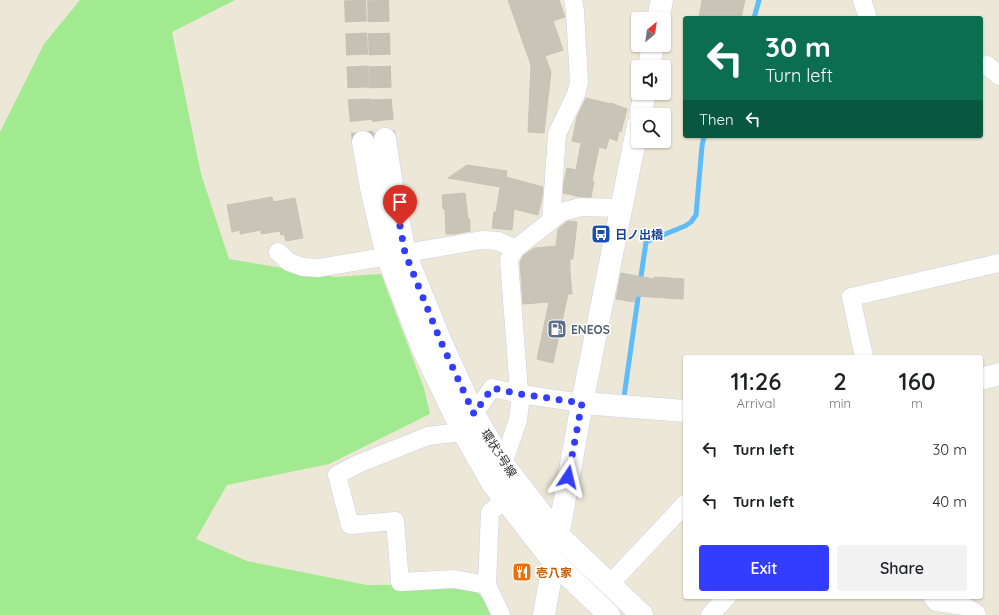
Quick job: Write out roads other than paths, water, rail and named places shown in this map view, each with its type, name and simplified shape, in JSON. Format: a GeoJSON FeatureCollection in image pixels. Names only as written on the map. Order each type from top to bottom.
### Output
{"type":"FeatureCollection","features":[{"type":"Feature","properties":{"kind":"street"},"geometry":{"type":"LineString","coordinates":[[551,221],[557,134],[576,94],[579,82],[573,0]]}},
{"type":"Feature","properties":{"kind":"street"},"geometry":{"type":"LineString","coordinates":[[659,12],[662,0]]}},
{"type":"Feature","properties":{"kind":"street"},"geometry":{"type":"LineString","coordinates":[[862,0],[867,16]]}},
{"type":"Feature","properties":{"kind":"street","name":"環状3号線"},"geometry":{"type":"LineString","coordinates":[[385,139],[392,186],[396,254]]}},
{"type":"Feature","properties":{"kind":"street","name":"環状3号線"},"geometry":{"type":"LineString","coordinates":[[363,142],[372,192],[396,254],[441,342],[467,421],[492,483],[554,561],[609,615]]}},
{"type":"Feature","properties":{"kind":"street"},"geometry":{"type":"LineString","coordinates":[[544,615],[582,403],[633,148]]}},
{"type":"Feature","properties":{"kind":"street"},"geometry":{"type":"LineString","coordinates":[[503,464],[518,420],[520,404],[509,260],[515,249],[562,212],[581,207],[621,208]]}},
{"type":"Feature","properties":{"kind":"street"},"geometry":{"type":"LineString","coordinates":[[278,252],[289,262],[303,267],[319,268],[482,240],[498,241],[515,249]]}},
{"type":"Feature","properties":{"kind":"street"},"geometry":{"type":"LineString","coordinates":[[864,355],[851,297],[999,263]]}},
{"type":"Feature","properties":{"kind":"street"},"geometry":{"type":"LineString","coordinates":[[983,378],[999,374]]}},
{"type":"Feature","properties":{"kind":"street"},"geometry":{"type":"LineString","coordinates":[[487,585],[454,579],[400,582],[395,521],[350,525],[337,475],[422,438],[453,433],[467,421],[492,388],[520,394],[582,403],[683,411]]}},
{"type":"Feature","properties":{"kind":"street","name":"環状3号線"},"geometry":{"type":"LineString","coordinates":[[467,421],[503,464],[558,535],[642,615]]}},
{"type":"Feature","properties":{"kind":"street"},"geometry":{"type":"LineString","coordinates":[[501,615],[487,585],[490,512],[505,500]]}},
{"type":"Feature","properties":{"kind":"street"},"geometry":{"type":"LineString","coordinates":[[610,584],[683,506]]}},
{"type":"Feature","properties":{"kind":"street"},"geometry":{"type":"LineString","coordinates":[[710,615],[725,599]]}},
{"type":"Feature","properties":{"kind":"street"},"geometry":{"type":"LineString","coordinates":[[934,599],[936,602],[964,606],[977,615]]}},
{"type":"Feature","properties":{"kind":"waterway"},"geometry":{"type":"LineString","coordinates":[[755,16],[759,0]]}},
{"type":"Feature","properties":{"kind":"waterway"},"geometry":{"type":"LineString","coordinates":[[640,283],[646,242],[685,226],[691,222],[696,215],[704,138]]}},
{"type":"Feature","properties":{"kind":"waterway"},"geometry":{"type":"LineString","coordinates":[[624,397],[639,291]]}},
{"type":"Feature","properties":{"kind":"tunnel"},"geometry":{"type":"LineString","coordinates":[[355,0],[359,103],[363,142]]}},
{"type":"Feature","properties":{"kind":"tunnel"},"geometry":{"type":"LineString","coordinates":[[378,0],[381,104],[385,139]]}},
{"type":"Feature","properties":{"kind":"place","name":"日ノ出橋"},"geometry":{"type":"Point","coordinates":[601,234]}},
{"type":"Feature","properties":{"kind":"place","name":"ENEOS"},"geometry":{"type":"Point","coordinates":[557,329]}},
{"type":"Feature","properties":{"kind":"place","name":"壱八家"},"geometry":{"type":"Point","coordinates":[522,572]}}]}
